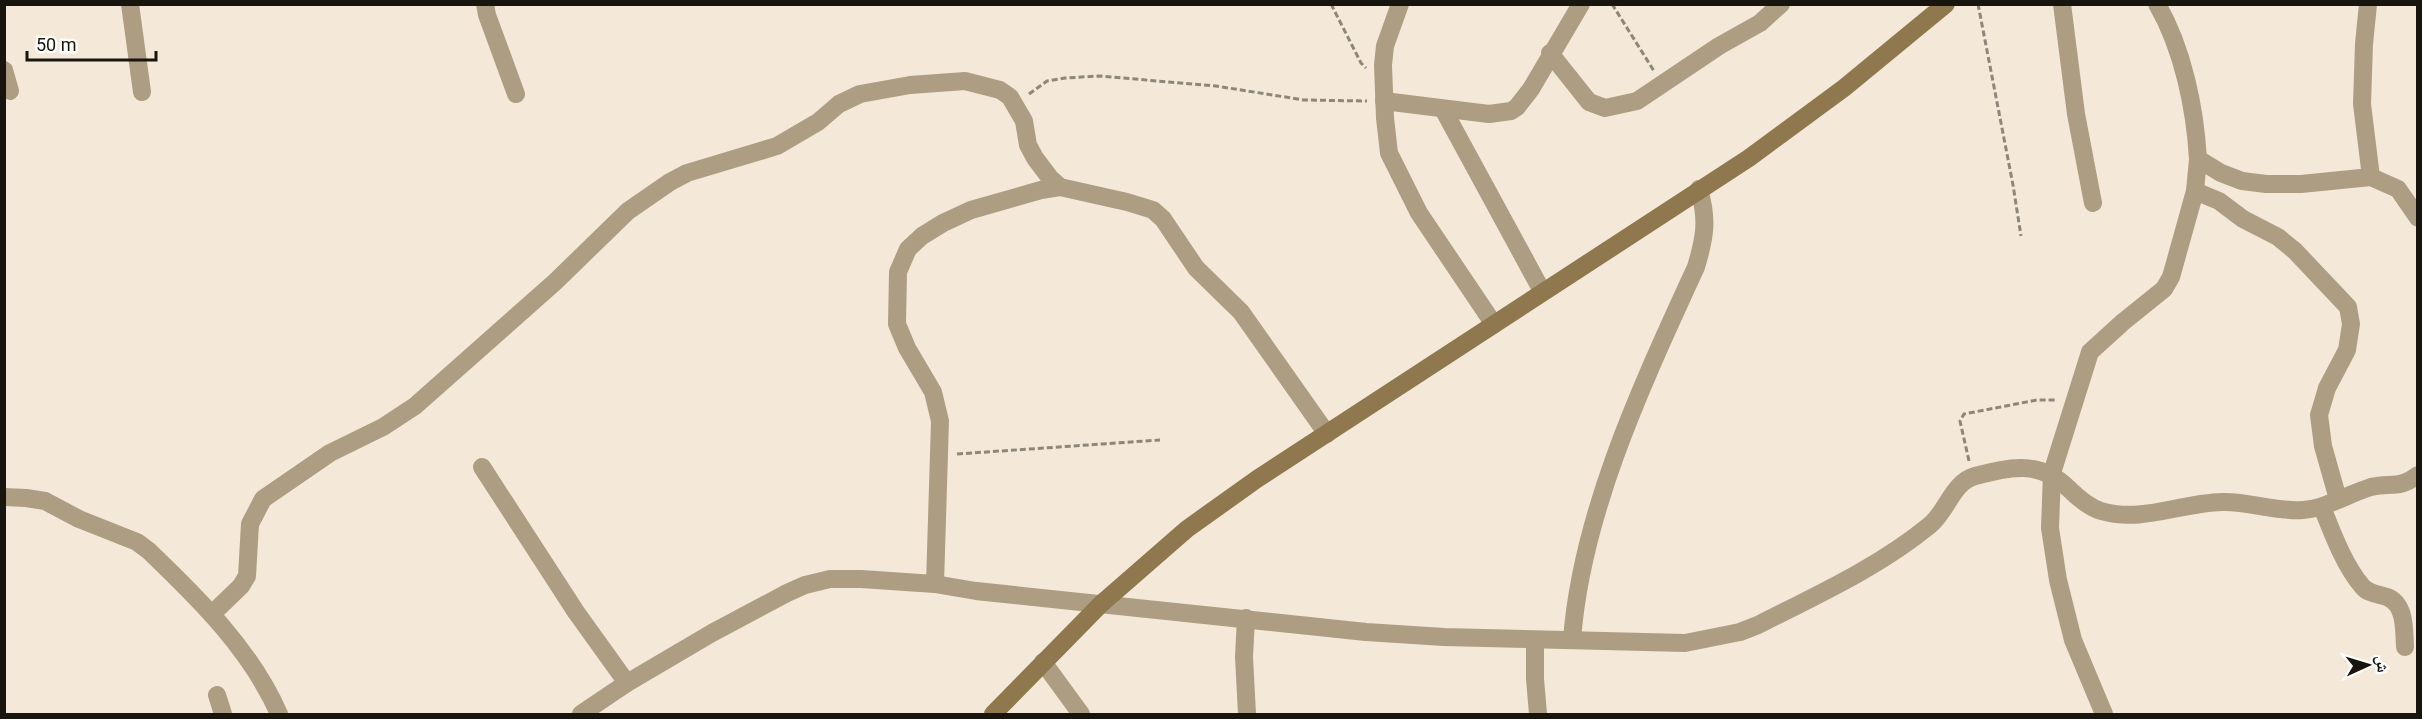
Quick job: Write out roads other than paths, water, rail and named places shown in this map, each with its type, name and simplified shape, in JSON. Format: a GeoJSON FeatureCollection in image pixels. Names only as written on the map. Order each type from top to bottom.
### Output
{"type":"FeatureCollection","features":[{"type":"Feature","properties":{"kind":"street"},"geometry":{"type":"LineString","coordinates":[[130,4],[142,92]]}},
{"type":"Feature","properties":{"kind":"street"},"geometry":{"type":"LineString","coordinates":[[485,4],[516,94]]}},
{"type":"Feature","properties":{"kind":"street"},"geometry":{"type":"LineString","coordinates":[[1400,4],[1385,46],[1384,94],[1389,153],[1419,213],[1493,323]]}},
{"type":"Feature","properties":{"kind":"street"},"geometry":{"type":"LineString","coordinates":[[1384,94],[1443,109],[1489,114],[1510,111],[1517,107],[1531,89],[1550,53],[1581,4]]}},
{"type":"Feature","properties":{"kind":"street"},"geometry":{"type":"LineString","coordinates":[[1550,53],[1588,102],[1596,107],[1616,107],[1637,101],[1662,83],[1760,23],[1781,4]]}},
{"type":"Feature","properties":{"kind":"street"},"geometry":{"type":"LineString","coordinates":[[993,714],[1101,604],[1187,529],[1257,479],[1493,323],[1749,158],[1798,122],[1946,4]]}},
{"type":"Feature","properties":{"kind":"street"},"geometry":{"type":"LineString","coordinates":[[2062,4],[2076,114],[2093,203]]}},
{"type":"Feature","properties":{"kind":"street"},"geometry":{"type":"LineString","coordinates":[[2104,714],[2073,640],[2058,580],[2050,528],[2052,473],[2090,352],[2164,289],[2171,278],[2195,191],[2198,159],[2187,88],[2167,24],[2157,4]]}},
{"type":"Feature","properties":{"kind":"street"},"geometry":{"type":"LineString","coordinates":[[2368,4],[2362,104],[2371,177]]}},
{"type":"Feature","properties":{"kind":"street"},"geometry":{"type":"LineString","coordinates":[[4,70],[10,91]]}},
{"type":"Feature","properties":{"kind":"street"},"geometry":{"type":"LineString","coordinates":[[212,614],[241,586],[247,576],[250,524],[263,499],[330,453],[383,427],[415,406],[555,282],[628,211],[687,173],[777,146],[818,122],[839,104],[861,94],[910,85],[965,81],[1000,90],[1017,106],[1024,121],[1028,145],[1050,178],[1060,187]]}},
{"type":"Feature","properties":{"kind":"street"},"geometry":{"type":"LineString","coordinates":[[1443,109],[1542,291]]}},
{"type":"Feature","properties":{"kind":"street"},"geometry":{"type":"LineString","coordinates":[[2198,159],[2221,173],[2242,181],[2266,184],[2301,184],[2371,177],[2398,189],[2418,218]]}},
{"type":"Feature","properties":{"kind":"street"},"geometry":{"type":"LineString","coordinates":[[935,584],[940,455],[938,404],[907,348],[897,324],[897,283],[902,258],[915,243],[943,223],[990,204],[1060,187],[1141,205],[1153,210],[1163,219],[1196,268],[1241,312],[1327,434]]}},
{"type":"Feature","properties":{"kind":"street"},"geometry":{"type":"LineString","coordinates":[[1572,639],[1582,564],[1614,461],[1641,387],[1696,267],[1702,248],[1706,231],[1699,189]]}},
{"type":"Feature","properties":{"kind":"street"},"geometry":{"type":"LineString","coordinates":[[2195,191],[2218,201],[2243,219],[2278,237],[2295,251],[2348,308],[2351,324],[2347,350],[2327,388],[2319,415],[2330,503],[2338,544],[2363,588],[2387,597],[2397,605],[2401,612],[2405,647]]}},
{"type":"Feature","properties":{"kind":"street"},"geometry":{"type":"LineString","coordinates":[[482,467],[576,612],[627,683]]}},
{"type":"Feature","properties":{"kind":"street"},"geometry":{"type":"LineString","coordinates":[[581,714],[627,683],[747,613],[805,585],[830,579],[935,584],[976,591],[1366,632],[1685,644],[1740,632],[1758,625],[1880,561],[1932,524],[1960,485],[1973,477],[2026,468],[2038,469],[2052,473],[2085,503],[2099,511],[2140,516],[2222,502],[2283,510],[2330,503],[2374,486],[2415,483]]}},
{"type":"Feature","properties":{"kind":"street"},"geometry":{"type":"LineString","coordinates":[[4,497],[38,499],[86,522],[137,542],[149,551],[212,614],[252,668],[279,714]]}},
{"type":"Feature","properties":{"kind":"street"},"geometry":{"type":"LineString","coordinates":[[1246,618],[1244,657],[1247,714]]}},
{"type":"Feature","properties":{"kind":"street"},"geometry":{"type":"LineString","coordinates":[[1533,712],[1535,640]]}},
{"type":"Feature","properties":{"kind":"street"},"geometry":{"type":"LineString","coordinates":[[1043,662],[1081,714]]}},
{"type":"Feature","properties":{"kind":"street"},"geometry":{"type":"LineString","coordinates":[[217,695],[223,714]]}}]}
